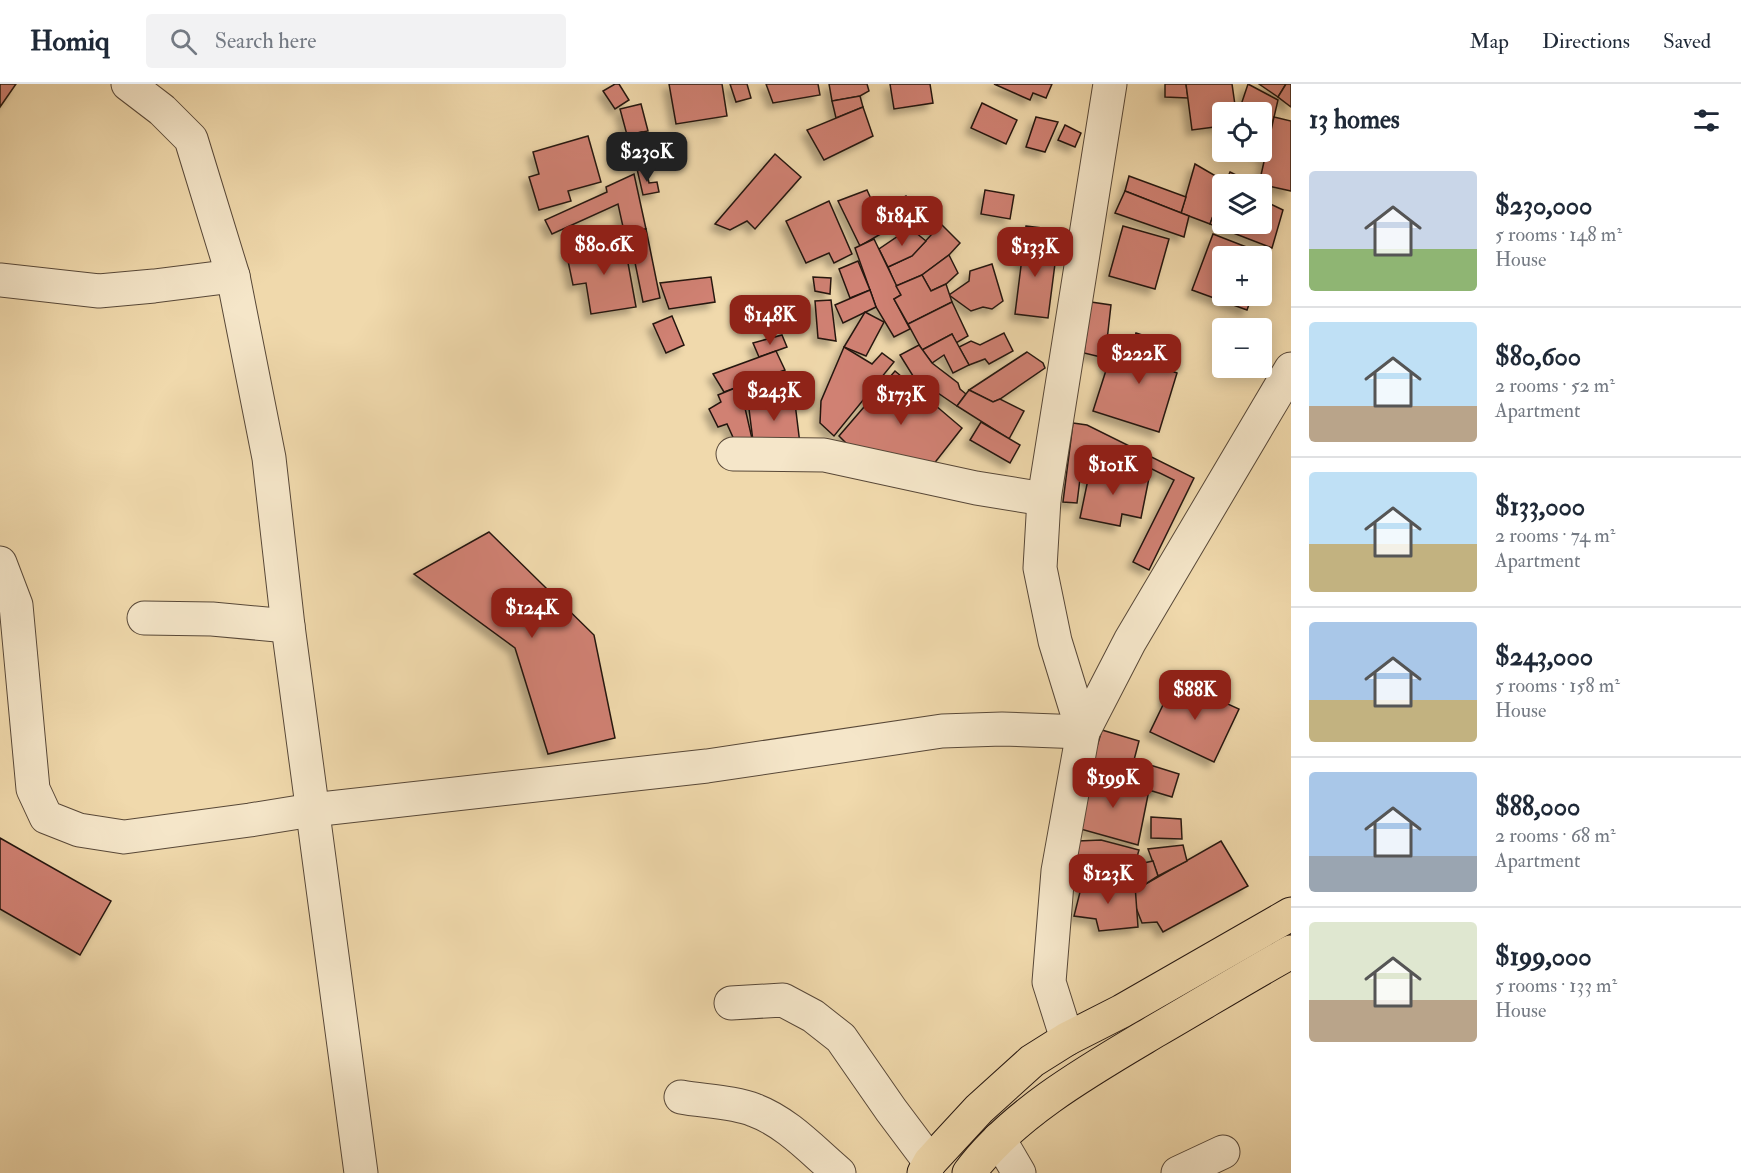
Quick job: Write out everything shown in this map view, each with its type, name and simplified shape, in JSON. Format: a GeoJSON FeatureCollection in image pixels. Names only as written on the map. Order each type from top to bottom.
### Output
{"type":"FeatureCollection","features":[{"type":"Feature","properties":{"kind":"main road"},"geometry":{"type":"LineString","coordinates":[[927,1168],[979,1109],[1023,1069],[1067,1039],[1122,1011],[1291,914]]}},
{"type":"Feature","properties":{"kind":"main road"},"geometry":{"type":"LineString","coordinates":[[969,1173],[999,1139],[1054,1094],[1112,1057],[1291,952]]}},
{"type":"Feature","properties":{"kind":"street"},"geometry":{"type":"LineString","coordinates":[[128,84],[162,110],[191,139],[233,276],[269,458],[288,626],[361,1173]]}},
{"type":"Feature","properties":{"kind":"street"},"geometry":{"type":"LineString","coordinates":[[1083,732],[1055,641],[1040,568],[1044,499],[1110,84]]}},
{"type":"Feature","properties":{"kind":"street"},"geometry":{"type":"LineString","coordinates":[[0,280],[99,291],[233,276]]}},
{"type":"Feature","properties":{"kind":"street"},"geometry":{"type":"LineString","coordinates":[[1067,1039],[1049,982],[1058,871],[1083,732],[1130,641],[1291,369]]}},
{"type":"Feature","properties":{"kind":"street"},"geometry":{"type":"LineString","coordinates":[[733,454],[824,455],[975,488],[1044,499]]}},
{"type":"Feature","properties":{"kind":"street"},"geometry":{"type":"LineString","coordinates":[[0,563],[8,603],[33,789],[46,817],[79,830],[124,837],[312,810],[707,766],[942,731],[1002,729],[1083,732]]}},
{"type":"Feature","properties":{"kind":"street"},"geometry":{"type":"LineString","coordinates":[[144,618],[212,619],[288,626]]}},
{"type":"Feature","properties":{"kind":"street"},"geometry":{"type":"LineString","coordinates":[[730,1003],[783,999],[813,1016],[842,1038],[927,1168]]}},
{"type":"Feature","properties":{"kind":"street"},"geometry":{"type":"LineString","coordinates":[[681,1097],[752,1109],[769,1117],[839,1173]]}},
{"type":"Feature","properties":{"kind":"street"},"geometry":{"type":"LineString","coordinates":[[999,1139],[1019,1173]]}},
{"type":"Feature","properties":{"kind":"street"},"geometry":{"type":"LineString","coordinates":[[1178,1173],[1223,1152]]}},
{"type":"Feature","properties":{"kind":"building"},"geometry":{"type":"Polygon","coordinates":[[[0,84],[16,84],[0,107],[0,84]]]}},
{"type":"Feature","properties":{"kind":"building"},"geometry":{"type":"Polygon","coordinates":[[[619,84],[629,100],[615,109],[603,91],[619,84]]]}},
{"type":"Feature","properties":{"kind":"building"},"geometry":{"type":"Polygon","coordinates":[[[669,84],[722,84],[727,116],[676,124],[669,84]]]}},
{"type":"Feature","properties":{"kind":"building"},"geometry":{"type":"Polygon","coordinates":[[[730,84],[747,84],[751,98],[736,102],[730,84]]]}},
{"type":"Feature","properties":{"kind":"building"},"geometry":{"type":"Polygon","coordinates":[[[766,84],[818,84],[820,95],[773,103],[766,84]]]}},
{"type":"Feature","properties":{"kind":"building"},"geometry":{"type":"Polygon","coordinates":[[[829,84],[867,84],[869,91],[860,96],[832,101],[829,84]]]}},
{"type":"Feature","properties":{"kind":"building"},"geometry":{"type":"Polygon","coordinates":[[[890,84],[930,84],[933,103],[894,109],[890,84]]]}},
{"type":"Feature","properties":{"kind":"building"},"geometry":{"type":"Polygon","coordinates":[[[994,84],[1052,84],[1046,98],[1033,93],[1030,100],[994,84]]]}},
{"type":"Feature","properties":{"kind":"building"},"geometry":{"type":"Polygon","coordinates":[[[1165,84],[1186,84],[1188,98],[1165,97],[1165,84]]]}},
{"type":"Feature","properties":{"kind":"building"},"geometry":{"type":"Polygon","coordinates":[[[1186,84],[1232,84],[1235,102],[1212,102],[1212,127],[1192,130],[1186,84]]]}},
{"type":"Feature","properties":{"kind":"building"},"geometry":{"type":"Polygon","coordinates":[[[1248,84],[1278,100],[1272,126],[1272,102],[1242,102],[1248,84]]]}},
{"type":"Feature","properties":{"kind":"building"},"geometry":{"type":"Polygon","coordinates":[[[1259,84],[1286,84],[1278,97],[1259,84]]]}},
{"type":"Feature","properties":{"kind":"building"},"geometry":{"type":"Polygon","coordinates":[[[1286,84],[1291,84],[1291,107],[1278,97],[1286,84]]]}},
{"type":"Feature","properties":{"kind":"building"},"geometry":{"type":"Polygon","coordinates":[[[860,96],[863,107],[836,118],[832,101],[860,96]]]}},
{"type":"Feature","properties":{"kind":"building"},"geometry":{"type":"Polygon","coordinates":[[[982,103],[1017,120],[1006,144],[971,128],[982,103]]]}},
{"type":"Feature","properties":{"kind":"building"},"geometry":{"type":"Polygon","coordinates":[[[641,104],[648,131],[627,135],[620,109],[641,104]]]}},
{"type":"Feature","properties":{"kind":"building"},"geometry":{"type":"Polygon","coordinates":[[[863,107],[873,136],[824,160],[807,130],[863,107]]]}},
{"type":"Feature","properties":{"kind":"building"},"geometry":{"type":"Polygon","coordinates":[[[1036,117],[1058,122],[1045,152],[1026,147],[1036,117]]]}},
{"type":"Feature","properties":{"kind":"building"},"geometry":{"type":"Polygon","coordinates":[[[1274,117],[1291,121],[1291,191],[1272,187],[1272,174],[1261,174],[1264,162],[1272,162],[1274,117]]]}},
{"type":"Feature","properties":{"kind":"building"},"geometry":{"type":"Polygon","coordinates":[[[1065,125],[1081,133],[1075,147],[1058,140],[1065,125]]]}},
{"type":"Feature","properties":{"kind":"building"},"geometry":{"type":"Polygon","coordinates":[[[642,132],[648,158],[633,162],[627,135],[642,132]]]}},
{"type":"Feature","properties":{"kind":"building"},"geometry":{"type":"Polygon","coordinates":[[[588,136],[601,182],[568,191],[571,201],[539,210],[529,177],[539,174],[533,152],[588,136]]]}},
{"type":"Feature","properties":{"kind":"building"},"geometry":{"type":"Polygon","coordinates":[[[775,154],[801,177],[755,229],[747,221],[730,230],[715,224],[775,154]]]}},
{"type":"Feature","properties":{"kind":"building"},"geometry":{"type":"Polygon","coordinates":[[[1195,164],[1212,174],[1212,219],[1210,224],[1181,213],[1195,164]]]}},
{"type":"Feature","properties":{"kind":"building"},"geometry":{"type":"Polygon","coordinates":[[[646,168],[649,183],[657,182],[659,192],[643,195],[637,169],[646,168]]]}},
{"type":"Feature","properties":{"kind":"building"},"geometry":{"type":"Polygon","coordinates":[[[634,174],[646,229],[629,233],[629,237],[625,236],[618,204],[552,234],[545,220],[607,192],[606,187],[634,174]]]}},
{"type":"Feature","properties":{"kind":"building"},"geometry":{"type":"Polygon","coordinates":[[[1129,176],[1186,197],[1181,213],[1125,191],[1129,176]]]}},
{"type":"Feature","properties":{"kind":"building"},"geometry":{"type":"Polygon","coordinates":[[[867,190],[877,212],[906,196],[919,215],[860,246],[838,201],[867,190]]]}},
{"type":"Feature","properties":{"kind":"building"},"geometry":{"type":"Polygon","coordinates":[[[985,190],[1014,195],[1010,219],[981,214],[985,190]]]}},
{"type":"Feature","properties":{"kind":"building"},"geometry":{"type":"Polygon","coordinates":[[[1125,191],[1189,216],[1184,237],[1115,213],[1125,191]]]}},
{"type":"Feature","properties":{"kind":"building"},"geometry":{"type":"Polygon","coordinates":[[[829,201],[852,254],[834,263],[829,253],[806,263],[786,221],[829,201]]]}},
{"type":"Feature","properties":{"kind":"building"},"geometry":{"type":"Polygon","coordinates":[[[1272,205],[1283,210],[1272,248],[1272,246],[1236,234],[1272,234],[1272,205]]]}},
{"type":"Feature","properties":{"kind":"building"},"geometry":{"type":"Polygon","coordinates":[[[941,224],[960,243],[949,255],[922,275],[896,286],[888,267],[912,256],[941,224]]]}},
{"type":"Feature","properties":{"kind":"building"},"geometry":{"type":"Polygon","coordinates":[[[1026,226],[1042,228],[1038,254],[1056,256],[1048,318],[1015,314],[1026,226]]]}},
{"type":"Feature","properties":{"kind":"building"},"geometry":{"type":"Polygon","coordinates":[[[1123,226],[1169,239],[1155,289],[1109,276],[1123,226]]]}},
{"type":"Feature","properties":{"kind":"building"},"geometry":{"type":"Polygon","coordinates":[[[910,228],[926,241],[912,256],[888,267],[879,249],[910,228]]]}},
{"type":"Feature","properties":{"kind":"building"},"geometry":{"type":"Polygon","coordinates":[[[646,229],[660,298],[643,302],[629,233],[646,229]]]}},
{"type":"Feature","properties":{"kind":"building"},"geometry":{"type":"Polygon","coordinates":[[[1213,234],[1244,246],[1212,246],[1212,297],[1192,290],[1213,234]]]}},
{"type":"Feature","properties":{"kind":"building"},"geometry":{"type":"Polygon","coordinates":[[[874,239],[901,295],[894,299],[910,329],[894,337],[876,307],[855,248],[874,239]]]}},
{"type":"Feature","properties":{"kind":"building"},"geometry":{"type":"Polygon","coordinates":[[[624,241],[636,307],[591,314],[586,283],[573,285],[566,251],[624,241]]]}},
{"type":"Feature","properties":{"kind":"building"},"geometry":{"type":"Polygon","coordinates":[[[949,255],[958,273],[946,284],[931,291],[922,275],[949,255]]]}},
{"type":"Feature","properties":{"kind":"building"},"geometry":{"type":"Polygon","coordinates":[[[858,261],[870,290],[850,298],[839,269],[858,261]]]}},
{"type":"Feature","properties":{"kind":"building"},"geometry":{"type":"Polygon","coordinates":[[[992,264],[1003,301],[992,309],[983,307],[971,311],[949,295],[969,281],[970,271],[992,264]]]}},
{"type":"Feature","properties":{"kind":"building"},"geometry":{"type":"Polygon","coordinates":[[[922,275],[931,291],[946,284],[952,302],[908,324],[894,299],[901,295],[896,286],[922,275]]]}},
{"type":"Feature","properties":{"kind":"building"},"geometry":{"type":"Polygon","coordinates":[[[711,277],[715,302],[669,309],[660,283],[711,277]]]}},
{"type":"Feature","properties":{"kind":"building"},"geometry":{"type":"Polygon","coordinates":[[[813,277],[831,278],[830,294],[815,291],[813,277]]]}},
{"type":"Feature","properties":{"kind":"building"},"geometry":{"type":"Polygon","coordinates":[[[870,290],[876,307],[843,323],[835,305],[870,290]]]}},
{"type":"Feature","properties":{"kind":"building"},"geometry":{"type":"Polygon","coordinates":[[[831,300],[836,341],[818,338],[815,301],[831,300]]]}},
{"type":"Feature","properties":{"kind":"building"},"geometry":{"type":"Polygon","coordinates":[[[952,302],[968,336],[956,343],[952,334],[922,350],[908,324],[952,302]]]}},
{"type":"Feature","properties":{"kind":"building"},"geometry":{"type":"Polygon","coordinates":[[[1091,302],[1111,305],[1105,358],[1084,353],[1091,302]]]}},
{"type":"Feature","properties":{"kind":"building"},"geometry":{"type":"Polygon","coordinates":[[[1236,306],[1248,306],[1247,310],[1236,306]]]}},
{"type":"Feature","properties":{"kind":"building"},"geometry":{"type":"Polygon","coordinates":[[[865,312],[884,322],[866,356],[844,347],[865,312]]]}},
{"type":"Feature","properties":{"kind":"building"},"geometry":{"type":"Polygon","coordinates":[[[672,316],[684,345],[666,353],[653,324],[672,316]]]}},
{"type":"Feature","properties":{"kind":"building"},"geometry":{"type":"Polygon","coordinates":[[[1004,333],[1013,351],[989,364],[985,359],[969,365],[959,347],[971,341],[980,345],[1004,333]]]}},
{"type":"Feature","properties":{"kind":"building"},"geometry":{"type":"Polygon","coordinates":[[[1136,333],[1173,345],[1166,369],[1177,373],[1159,432],[1093,411],[1109,361],[1125,366],[1136,333]]]}},
{"type":"Feature","properties":{"kind":"building"},"geometry":{"type":"Polygon","coordinates":[[[952,334],[969,365],[953,373],[944,355],[932,363],[922,350],[952,334]]]}},
{"type":"Feature","properties":{"kind":"building"},"geometry":{"type":"Polygon","coordinates":[[[782,335],[787,347],[759,357],[753,343],[782,335]]]}},
{"type":"Feature","properties":{"kind":"building"},"geometry":{"type":"Polygon","coordinates":[[[919,345],[932,363],[958,383],[960,389],[966,394],[957,406],[913,376],[900,355],[919,345]]]}},
{"type":"Feature","properties":{"kind":"building"},"geometry":{"type":"Polygon","coordinates":[[[844,347],[872,364],[882,353],[894,362],[834,436],[820,423],[821,401],[844,347]]]}},
{"type":"Feature","properties":{"kind":"building"},"geometry":{"type":"Polygon","coordinates":[[[776,351],[785,370],[724,392],[713,374],[776,351]]]}},
{"type":"Feature","properties":{"kind":"building"},"geometry":{"type":"Polygon","coordinates":[[[1027,352],[1043,363],[1045,368],[1000,399],[993,402],[969,390],[1027,352]]]}},
{"type":"Feature","properties":{"kind":"building"},"geometry":{"type":"Polygon","coordinates":[[[895,371],[962,428],[933,465],[857,454],[839,436],[895,371]]]}},
{"type":"Feature","properties":{"kind":"building"},"geometry":{"type":"Polygon","coordinates":[[[740,386],[753,443],[736,444],[727,424],[718,427],[709,409],[721,402],[718,395],[740,386]]]}},
{"type":"Feature","properties":{"kind":"building"},"geometry":{"type":"Polygon","coordinates":[[[969,390],[993,402],[1000,399],[1024,411],[1009,439],[957,406],[969,390]]]}},
{"type":"Feature","properties":{"kind":"building"},"geometry":{"type":"Polygon","coordinates":[[[794,395],[800,444],[754,449],[748,401],[794,395]]]}},
{"type":"Feature","properties":{"kind":"building"},"geometry":{"type":"Polygon","coordinates":[[[981,422],[1020,445],[1010,463],[970,440],[981,422]]]}},
{"type":"Feature","properties":{"kind":"building"},"geometry":{"type":"Polygon","coordinates":[[[1073,423],[1087,425],[1194,478],[1149,570],[1133,562],[1174,480],[1122,454],[1117,463],[1084,447],[1077,503],[1063,502],[1073,423]]]}},
{"type":"Feature","properties":{"kind":"building"},"geometry":{"type":"Polygon","coordinates":[[[1091,465],[1149,478],[1141,518],[1122,514],[1120,526],[1080,518],[1091,465]]]}},
{"type":"Feature","properties":{"kind":"building"},"geometry":{"type":"Polygon","coordinates":[[[489,532],[594,635],[615,738],[548,754],[515,648],[414,574],[489,532]]]}},
{"type":"Feature","properties":{"kind":"building"},"geometry":{"type":"Polygon","coordinates":[[[1175,680],[1239,709],[1214,762],[1150,732],[1175,680]]]}},
{"type":"Feature","properties":{"kind":"building"},"geometry":{"type":"Polygon","coordinates":[[[1102,730],[1139,741],[1134,760],[1179,774],[1172,797],[1089,772],[1102,730]]]}},
{"type":"Feature","properties":{"kind":"building"},"geometry":{"type":"Polygon","coordinates":[[[1089,772],[1149,790],[1138,845],[1077,828],[1089,772]]]}},
{"type":"Feature","properties":{"kind":"building"},"geometry":{"type":"Polygon","coordinates":[[[1151,817],[1181,819],[1182,839],[1151,838],[1151,817]]]}},
{"type":"Feature","properties":{"kind":"building"},"geometry":{"type":"Polygon","coordinates":[[[0,838],[111,901],[80,955],[0,909],[0,838]]]}},
{"type":"Feature","properties":{"kind":"building"},"geometry":{"type":"Polygon","coordinates":[[[1101,840],[1139,850],[1129,885],[1074,879],[1078,841],[1101,840]]]}},
{"type":"Feature","properties":{"kind":"building"},"geometry":{"type":"Polygon","coordinates":[[[1221,841],[1248,886],[1163,932],[1157,922],[1142,923],[1135,905],[1135,885],[1144,885],[1221,841]]]}},
{"type":"Feature","properties":{"kind":"building"},"geometry":{"type":"Polygon","coordinates":[[[1183,845],[1187,861],[1158,876],[1148,849],[1183,845]]]}},
{"type":"Feature","properties":{"kind":"building"},"geometry":{"type":"Polygon","coordinates":[[[1153,861],[1158,876],[1144,885],[1129,885],[1135,865],[1153,861]]]}},
{"type":"Feature","properties":{"kind":"building"},"geometry":{"type":"Polygon","coordinates":[[[1083,880],[1135,885],[1138,927],[1099,931],[1096,919],[1074,916],[1083,880]]]}}]}
